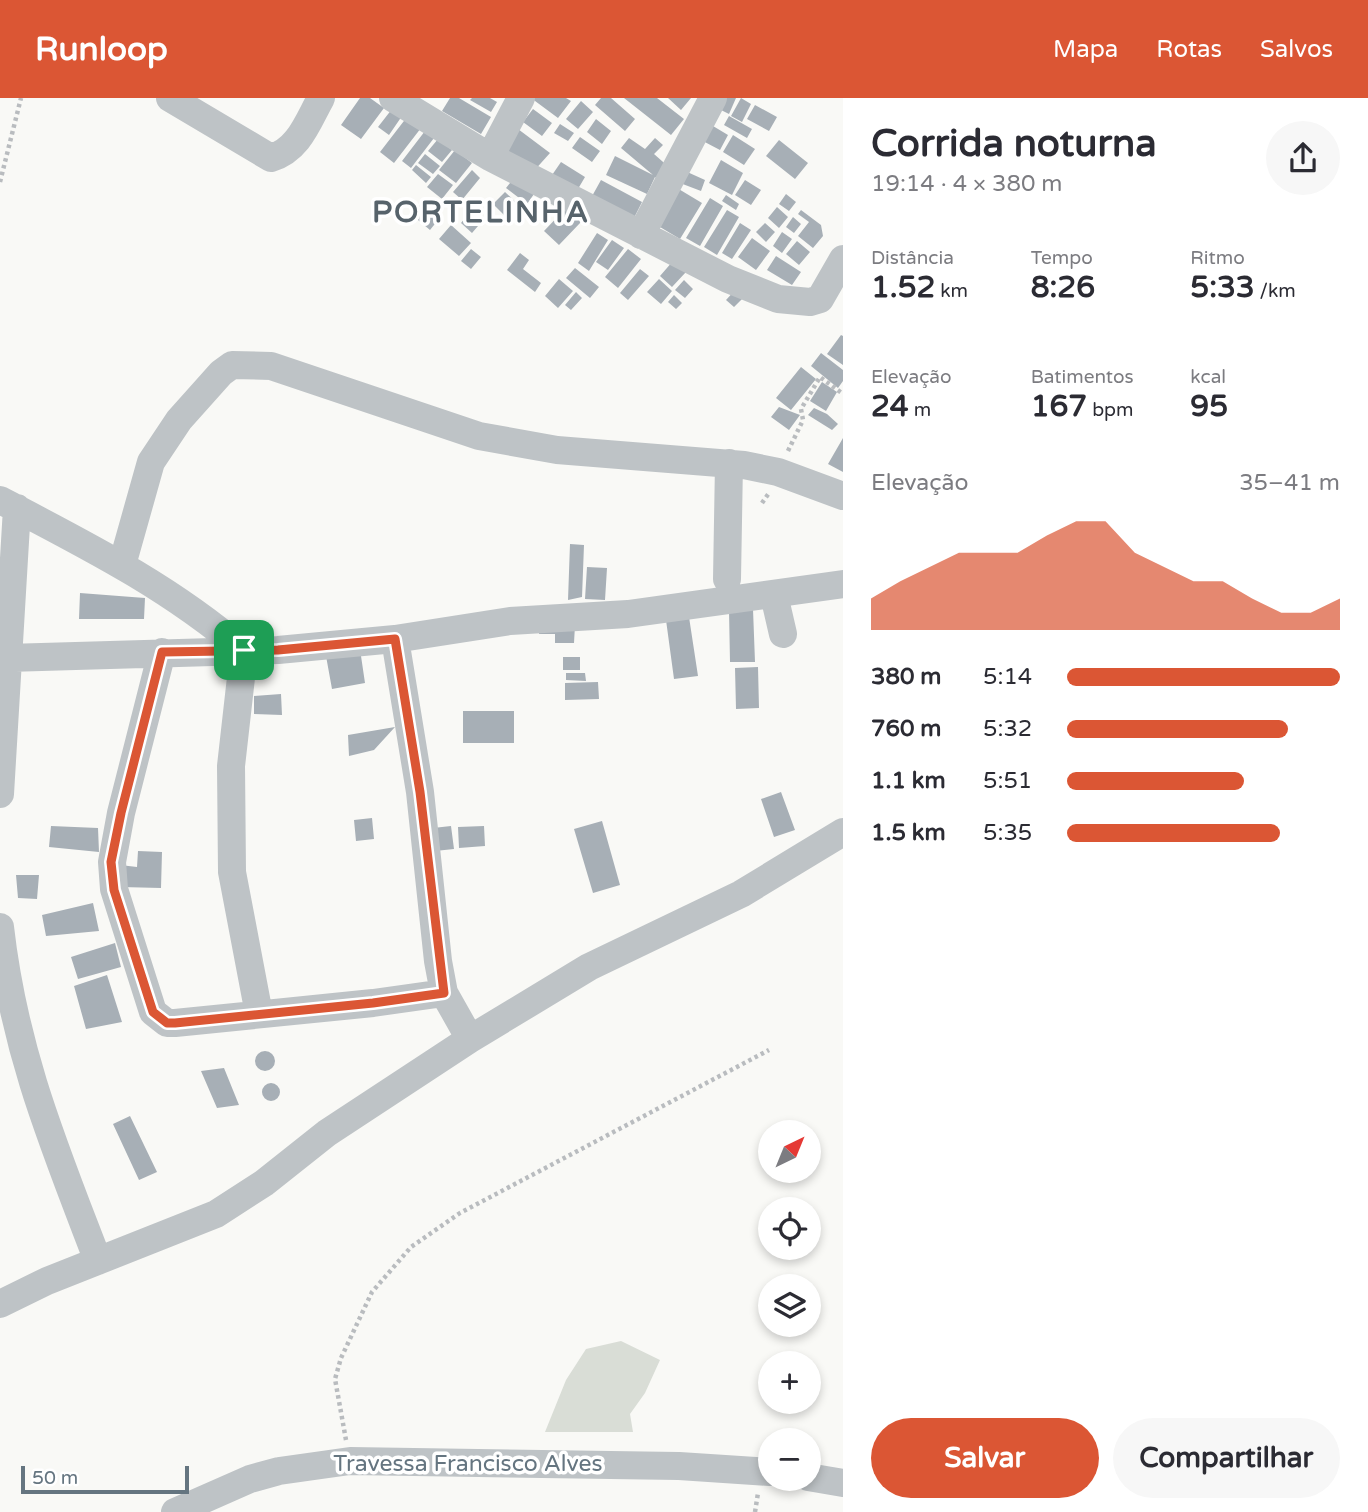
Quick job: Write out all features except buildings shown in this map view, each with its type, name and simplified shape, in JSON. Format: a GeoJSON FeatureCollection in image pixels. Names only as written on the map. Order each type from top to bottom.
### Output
{"type":"FeatureCollection","features":[{"type":"Feature","properties":{"kind":"street"},"geometry":{"type":"LineString","coordinates":[[170,98],[271,158],[289,149],[298,140],[321,98]]}},
{"type":"Feature","properties":{"kind":"street"},"geometry":{"type":"LineString","coordinates":[[393,98],[490,157],[728,279],[778,299],[797,302],[820,299],[843,259]]}},
{"type":"Feature","properties":{"kind":"street"},"geometry":{"type":"LineString","coordinates":[[490,157],[521,98]]}},
{"type":"Feature","properties":{"kind":"street"},"geometry":{"type":"LineString","coordinates":[[641,235],[713,98]]}},
{"type":"Feature","properties":{"kind":"street"},"geometry":{"type":"LineString","coordinates":[[122,565],[150,462],[179,420],[221,373],[232,365],[271,366],[436,423],[502,441],[557,450],[729,463],[778,472],[843,496]]}},
{"type":"Feature","properties":{"kind":"street"},"geometry":{"type":"LineString","coordinates":[[727,579],[729,463]]}},
{"type":"Feature","properties":{"kind":"street"},"geometry":{"type":"LineString","coordinates":[[0,794],[7,658],[8,504],[122,565],[201,614],[244,650]]}},
{"type":"Feature","properties":{"kind":"street"},"geometry":{"type":"LineString","coordinates":[[7,658],[244,650],[395,639],[510,621],[628,614],[843,584]]}},
{"type":"Feature","properties":{"kind":"street"},"geometry":{"type":"LineString","coordinates":[[774,595],[783,634]]}},
{"type":"Feature","properties":{"kind":"street"},"geometry":{"type":"LineString","coordinates":[[395,639],[420,792],[444,993],[470,1039]]}},
{"type":"Feature","properties":{"kind":"street"},"geometry":{"type":"LineString","coordinates":[[244,650],[231,766],[232,872],[259,1014]]}},
{"type":"Feature","properties":{"kind":"street"},"geometry":{"type":"LineString","coordinates":[[162,652],[111,862],[114,890],[153,1012],[159,1019],[175,1023],[444,993]]}},
{"type":"Feature","properties":{"kind":"street"},"geometry":{"type":"LineString","coordinates":[[0,1304],[216,1214],[264,1183],[327,1133],[470,1039],[589,967],[740,894],[843,832]]}},
{"type":"Feature","properties":{"kind":"street"},"geometry":{"type":"LineString","coordinates":[[0,927],[12,1011],[23,1055],[36,1099],[98,1261]]}},
{"type":"Feature","properties":{"kind":"street","name":"Travessa Francisco Alves"},"geometry":{"type":"LineString","coordinates":[[175,1512],[279,1471],[350,1461],[679,1466],[758,1471]]}},
{"type":"Feature","properties":{"kind":"street"},"geometry":{"type":"LineString","coordinates":[[821,1479],[843,1483]]}},
{"type":"Feature","properties":{"kind":"path"},"geometry":{"type":"LineString","coordinates":[[0,182],[21,98]]}},
{"type":"Feature","properties":{"kind":"path"},"geometry":{"type":"LineString","coordinates":[[786,455],[803,420],[800,409],[820,377],[843,394]]}},
{"type":"Feature","properties":{"kind":"path"},"geometry":{"type":"LineString","coordinates":[[350,1461],[335,1379],[341,1358],[372,1293],[411,1247],[460,1213],[769,1051]]}},
{"type":"Feature","properties":{"kind":"shaded area"},"geometry":{"type":"Polygon","coordinates":[[[621,1341],[660,1360],[645,1393],[630,1414],[633,1432],[545,1432],[566,1380],[586,1349],[621,1341]]]}},
{"type":"Feature","properties":{"kind":"district","name":"PORTELINHA"},"geometry":{"type":"Point","coordinates":[481,212]}},
{"type":"Feature","properties":{"kind":"route"},"geometry":{"type":"LineString","coordinates":[[395,639],[420,792],[438,961],[444,993],[175,1023],[159,1019],[153,1012],[114,890],[111,862],[121,813],[162,652],[244,650],[278,650],[395,639]]}}]}
